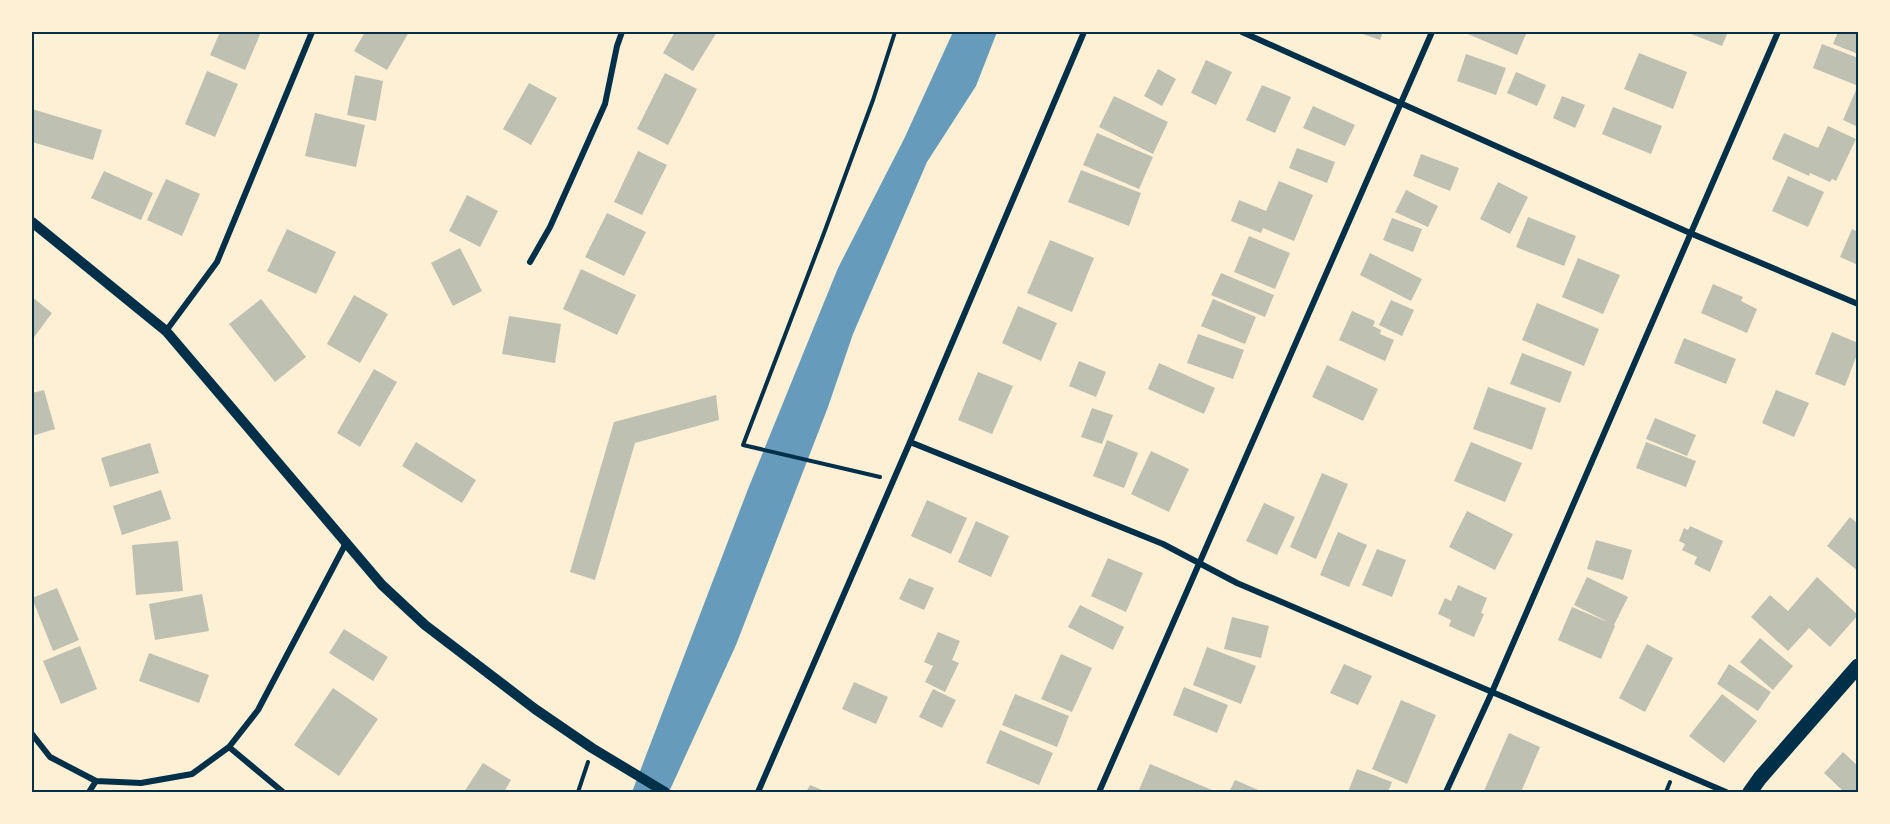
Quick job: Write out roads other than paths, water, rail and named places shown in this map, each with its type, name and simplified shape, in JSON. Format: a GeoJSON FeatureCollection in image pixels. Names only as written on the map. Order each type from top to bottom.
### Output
{"type":"FeatureCollection","features":[{"type":"Feature","properties":{"kind":"main road"},"geometry":{"type":"LineString","coordinates":[[1750,792],[1858,666]]}},
{"type":"Feature","properties":{"kind":"street"},"geometry":{"type":"LineString","coordinates":[[166,331],[218,262],[312,32]]}},
{"type":"Feature","properties":{"kind":"street"},"geometry":{"type":"LineString","coordinates":[[530,262],[550,227],[605,105],[622,32]]}},
{"type":"Feature","properties":{"kind":"street"},"geometry":{"type":"LineString","coordinates":[[758,792],[1084,32]]}},
{"type":"Feature","properties":{"kind":"street"},"geometry":{"type":"LineString","coordinates":[[1242,32],[1690,233],[1858,304]]}},
{"type":"Feature","properties":{"kind":"street"},"geometry":{"type":"LineString","coordinates":[[1099,792],[1432,32]]}},
{"type":"Feature","properties":{"kind":"street"},"geometry":{"type":"LineString","coordinates":[[1446,792],[1492,692],[1778,32]]}},
{"type":"Feature","properties":{"kind":"street"},"geometry":{"type":"LineString","coordinates":[[32,222],[166,331],[382,585],[425,625],[535,709],[592,748],[665,792]]}},
{"type":"Feature","properties":{"kind":"street"},"geometry":{"type":"LineString","coordinates":[[910,442],[1163,544],[1237,583],[1726,792]]}},
{"type":"Feature","properties":{"kind":"street"},"geometry":{"type":"LineString","coordinates":[[32,734],[50,757],[96,781],[141,783],[192,774],[229,747],[258,710],[346,543]]}},
{"type":"Feature","properties":{"kind":"street"},"geometry":{"type":"LineString","coordinates":[[229,747],[283,792]]}},
{"type":"Feature","properties":{"kind":"street"},"geometry":{"type":"LineString","coordinates":[[89,792],[96,781]]}},
{"type":"Feature","properties":{"kind":"water"},"geometry":{"type":"Polygon","coordinates":[[[953,32],[997,32],[976,86],[927,162],[853,334],[828,407],[736,645],[669,792],[632,792],[748,489],[838,268],[904,139],[953,32]]]}}]}
